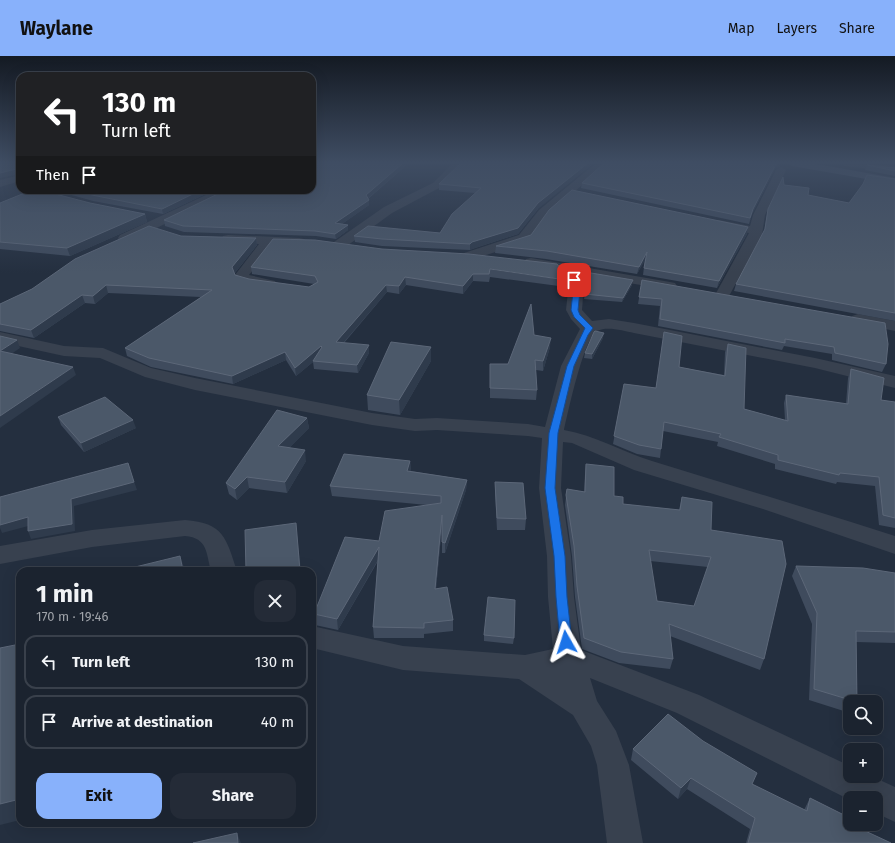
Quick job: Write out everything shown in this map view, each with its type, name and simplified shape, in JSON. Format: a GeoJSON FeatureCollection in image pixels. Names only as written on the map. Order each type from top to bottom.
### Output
{"type":"FeatureCollection","features":[{"type":"Feature","properties":{"kind":"street"},"geometry":{"type":"LineString","coordinates":[[110,244],[147,222],[165,226],[210,200]]}},
{"type":"Feature","properties":{"kind":"street"},"geometry":{"type":"LineString","coordinates":[[339,245],[388,210],[410,200]]}},
{"type":"Feature","properties":{"kind":"street"},"geometry":{"type":"LineString","coordinates":[[500,259],[462,256],[524,238],[543,213],[559,200]]}},
{"type":"Feature","properties":{"kind":"street"},"geometry":{"type":"LineString","coordinates":[[723,295],[742,263],[755,235],[759,215],[767,200]]}},
{"type":"Feature","properties":{"kind":"street"},"geometry":{"type":"LineString","coordinates":[[705,220],[756,231]]}},
{"type":"Feature","properties":{"kind":"street"},"geometry":{"type":"LineString","coordinates":[[211,238],[320,243],[359,248]]}},
{"type":"Feature","properties":{"kind":"street"},"geometry":{"type":"LineString","coordinates":[[524,238],[546,264]]}},
{"type":"Feature","properties":{"kind":"street"},"geometry":{"type":"LineString","coordinates":[[269,241],[242,275],[242,278],[250,282],[282,285]]}},
{"type":"Feature","properties":{"kind":"street"},"geometry":{"type":"LineString","coordinates":[[515,261],[546,264],[685,288]]}},
{"type":"Feature","properties":{"kind":"street"},"geometry":{"type":"LineString","coordinates":[[562,267],[574,280],[576,291],[574,310],[577,316],[589,328]]}},
{"type":"Feature","properties":{"kind":"street"},"geometry":{"type":"LineString","coordinates":[[708,292],[739,298]]}},
{"type":"Feature","properties":{"kind":"street"},"geometry":{"type":"LineString","coordinates":[[848,317],[895,326]]}},
{"type":"Feature","properties":{"kind":"street"},"geometry":{"type":"LineString","coordinates":[[625,843],[613,765],[605,741],[584,706],[568,657],[561,597],[559,556],[550,488],[553,433],[570,366],[584,334],[589,328],[597,325],[608,324],[634,328],[815,363],[895,382]]}},
{"type":"Feature","properties":{"kind":"street"},"geometry":{"type":"LineString","coordinates":[[0,337],[64,351],[103,353],[145,372],[188,383],[379,420],[415,425],[460,426],[553,433],[577,438],[642,465],[771,504],[895,545]]}},
{"type":"Feature","properties":{"kind":"street"},"geometry":{"type":"LineString","coordinates":[[0,555],[52,544],[117,535],[173,529],[192,529],[206,533],[215,541],[223,567]]}},
{"type":"Feature","properties":{"kind":"street"},"geometry":{"type":"LineString","coordinates":[[316,637],[403,658],[525,667],[568,657],[688,704],[895,805]]}},
{"type":"Feature","properties":{"kind":"street"},"geometry":{"type":"LineString","coordinates":[[525,667],[584,706]]}},
{"type":"Feature","properties":{"kind":"building"},"geometry":{"type":"Polygon","coordinates":[[[8,200],[77,200],[145,214],[67,248],[0,242],[0,203],[8,200]]]}},
{"type":"Feature","properties":{"kind":"building"},"geometry":{"type":"Polygon","coordinates":[[[116,200],[181,200],[162,209],[116,200]]]}},
{"type":"Feature","properties":{"kind":"building"},"geometry":{"type":"Polygon","coordinates":[[[206,200],[369,200],[335,223],[348,225],[335,234],[315,231],[183,226],[164,220],[206,200]]]}},
{"type":"Feature","properties":{"kind":"building"},"geometry":{"type":"Polygon","coordinates":[[[468,200],[542,200],[518,228],[472,242],[470,244],[354,236],[368,226],[440,233],[452,214],[468,200]]]}},
{"type":"Feature","properties":{"kind":"building"},"geometry":{"type":"Polygon","coordinates":[[[561,200],[618,200],[748,227],[719,281],[644,268],[647,252],[639,267],[547,251],[496,246],[531,235],[549,210],[561,200]]]}},
{"type":"Feature","properties":{"kind":"building"},"geometry":{"type":"Polygon","coordinates":[[[662,200],[758,200],[750,218],[662,200]]]}},
{"type":"Feature","properties":{"kind":"building"},"geometry":{"type":"Polygon","coordinates":[[[772,200],[832,200],[849,203],[851,200],[895,200],[895,313],[736,284],[765,229],[768,209],[772,200]]]}},
{"type":"Feature","properties":{"kind":"building"},"geometry":{"type":"Polygon","coordinates":[[[149,226],[181,236],[256,238],[232,267],[235,275],[249,279],[309,287],[318,282],[315,276],[251,267],[273,239],[315,240],[382,249],[469,254],[557,264],[565,274],[566,280],[490,269],[489,274],[473,274],[463,286],[405,277],[399,286],[386,285],[336,342],[369,345],[357,365],[313,361],[322,347],[321,346],[295,368],[285,352],[232,376],[149,358],[125,348],[212,290],[106,285],[93,296],[82,295],[31,330],[0,324],[0,304],[32,289],[75,259],[149,226]]]}},
{"type":"Feature","properties":{"kind":"building"},"geometry":{"type":"Polygon","coordinates":[[[579,271],[633,280],[623,298],[585,294],[588,286],[585,285],[579,271]]]}},
{"type":"Feature","properties":{"kind":"building"},"geometry":{"type":"Polygon","coordinates":[[[642,280],[885,323],[888,344],[886,364],[835,353],[834,347],[785,339],[785,343],[660,319],[662,299],[639,297],[642,280]]]}},
{"type":"Feature","properties":{"kind":"building"},"geometry":{"type":"Polygon","coordinates":[[[531,304],[534,335],[551,338],[543,361],[535,360],[537,390],[490,388],[490,364],[508,364],[531,304]]]}},
{"type":"Feature","properties":{"kind":"building"},"geometry":{"type":"Polygon","coordinates":[[[594,332],[604,333],[592,354],[585,353],[594,332]]]}},
{"type":"Feature","properties":{"kind":"building"},"geometry":{"type":"Polygon","coordinates":[[[664,332],[682,336],[679,367],[725,376],[728,344],[746,348],[744,409],[788,421],[786,395],[848,404],[851,369],[884,378],[881,400],[895,402],[895,518],[883,515],[879,477],[840,473],[839,475],[778,460],[778,455],[719,437],[721,434],[664,422],[661,449],[639,445],[614,436],[624,384],[656,388],[664,332]]]}},
{"type":"Feature","properties":{"kind":"building"},"geometry":{"type":"Polygon","coordinates":[[[0,336],[17,340],[0,351],[0,336]]]}},
{"type":"Feature","properties":{"kind":"building"},"geometry":{"type":"Polygon","coordinates":[[[391,342],[431,347],[399,400],[367,395],[391,342]]]}},
{"type":"Feature","properties":{"kind":"building"},"geometry":{"type":"Polygon","coordinates":[[[0,351],[73,367],[0,416],[0,351]]]}},
{"type":"Feature","properties":{"kind":"building"},"geometry":{"type":"Polygon","coordinates":[[[105,397],[133,420],[81,443],[58,417],[105,397]]]}},
{"type":"Feature","properties":{"kind":"building"},"geometry":{"type":"Polygon","coordinates":[[[277,410],[307,418],[278,446],[305,450],[285,482],[247,477],[235,489],[226,483],[277,410]]]}},
{"type":"Feature","properties":{"kind":"building"},"geometry":{"type":"Polygon","coordinates":[[[344,454],[410,461],[407,471],[467,480],[445,543],[442,542],[442,515],[435,589],[447,587],[453,620],[424,623],[424,628],[373,627],[379,547],[337,619],[316,614],[316,609],[345,537],[379,541],[385,511],[441,503],[441,496],[330,486],[344,454]]]}},
{"type":"Feature","properties":{"kind":"building"},"geometry":{"type":"Polygon","coordinates":[[[128,463],[134,482],[71,499],[72,524],[28,531],[28,517],[0,525],[0,497],[128,463]]]}},
{"type":"Feature","properties":{"kind":"building"},"geometry":{"type":"Polygon","coordinates":[[[586,464],[614,467],[614,496],[623,497],[623,504],[680,510],[682,497],[712,502],[711,530],[782,541],[786,564],[764,659],[669,624],[673,659],[621,652],[584,638],[577,586],[574,546],[566,495],[567,489],[585,492],[586,464]],[[649,550],[657,601],[694,606],[711,557],[649,550]]]}},
{"type":"Feature","properties":{"kind":"building"},"geometry":{"type":"Polygon","coordinates":[[[495,482],[523,483],[526,519],[497,518],[495,482]]]}},
{"type":"Feature","properties":{"kind":"building"},"geometry":{"type":"Polygon","coordinates":[[[296,523],[300,567],[246,567],[245,530],[296,523]]]}},
{"type":"Feature","properties":{"kind":"building"},"geometry":{"type":"Polygon","coordinates":[[[180,556],[182,567],[135,567],[180,556]]]}},
{"type":"Feature","properties":{"kind":"building"},"geometry":{"type":"Polygon","coordinates":[[[796,566],[863,568],[895,573],[895,632],[856,631],[857,695],[843,695],[843,698],[814,689],[817,613],[796,566]]]}},
{"type":"Feature","properties":{"kind":"building"},"geometry":{"type":"Polygon","coordinates":[[[488,597],[515,600],[514,638],[484,635],[488,597]]]}},
{"type":"Feature","properties":{"kind":"building"},"geometry":{"type":"Polygon","coordinates":[[[16,645],[16,800],[0,804],[0,648],[16,645]]]}},
{"type":"Feature","properties":{"kind":"building"},"geometry":{"type":"Polygon","coordinates":[[[668,714],[703,741],[757,773],[752,784],[807,811],[810,798],[843,814],[843,831],[865,831],[891,843],[748,843],[755,818],[691,778],[681,788],[633,749],[668,714]]]}},
{"type":"Feature","properties":{"kind":"building"},"geometry":{"type":"Polygon","coordinates":[[[237,833],[238,843],[193,843],[237,833]]]}},
{"type":"Feature","properties":{"kind":"route"},"geometry":{"type":"LineString","coordinates":[[566,642],[561,597],[557,535],[550,488],[553,433],[570,366],[584,334],[589,328],[577,316],[574,310],[576,291],[574,280]]}}]}
